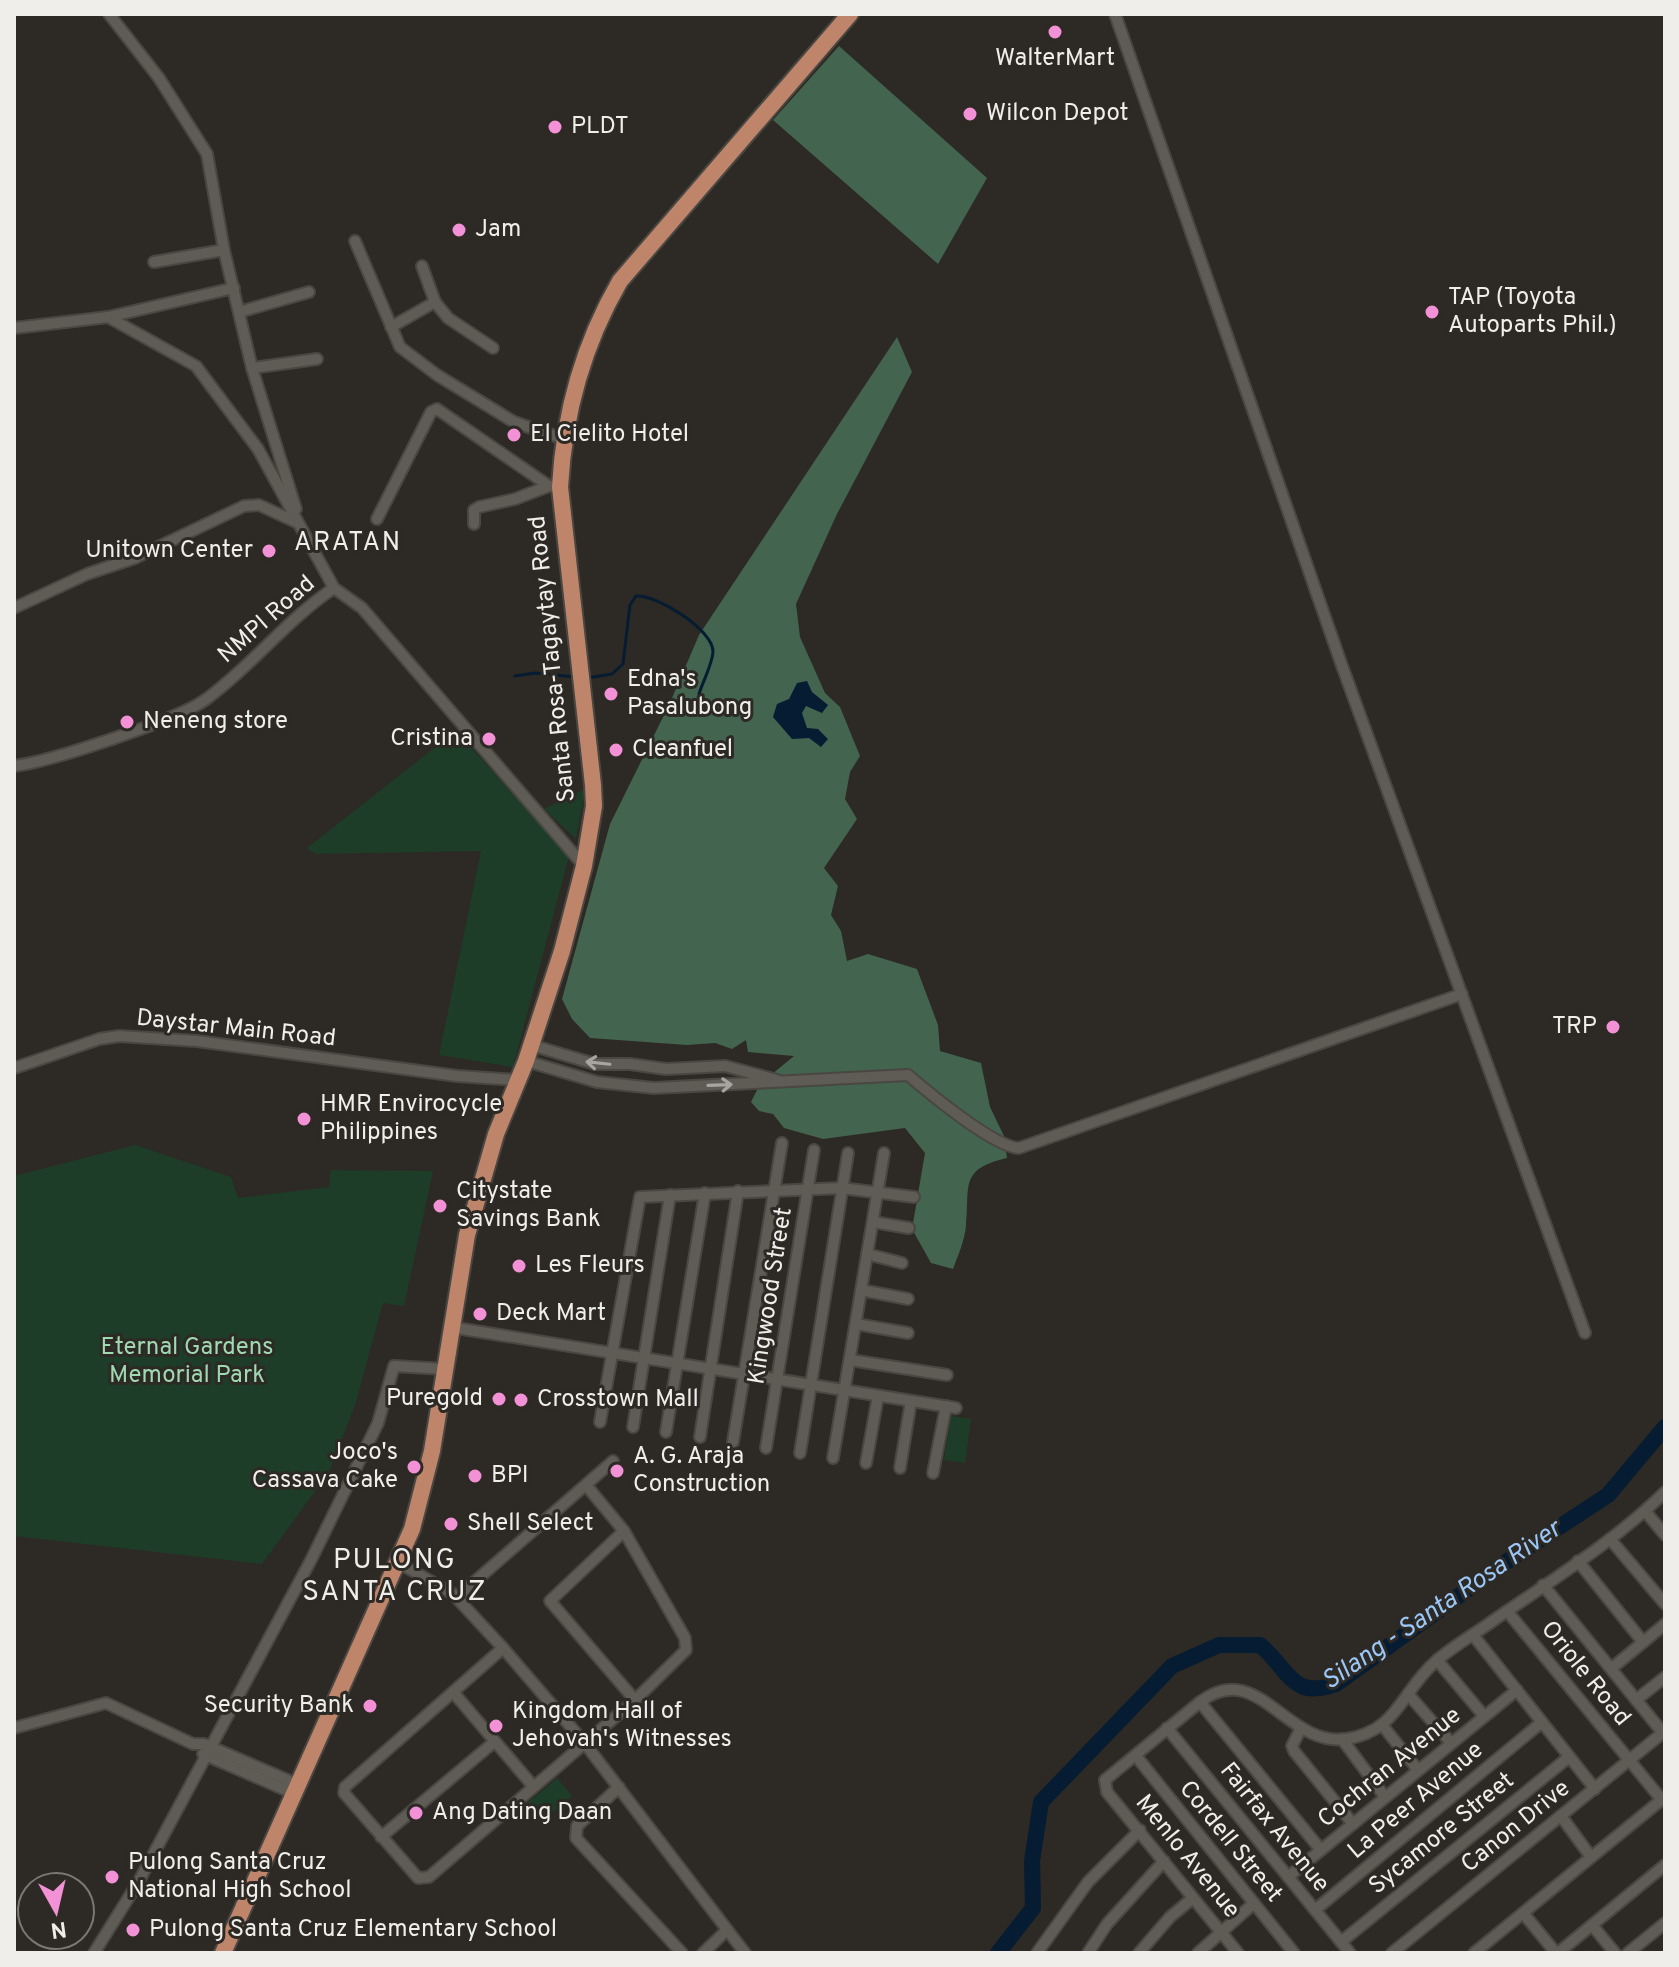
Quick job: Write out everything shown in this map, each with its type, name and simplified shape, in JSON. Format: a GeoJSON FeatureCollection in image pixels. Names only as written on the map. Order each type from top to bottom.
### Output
{"type":"FeatureCollection","features":[{"type":"Feature","properties":{"kind":"main road","name":"Santa Rosa-Tagaytay Road"},"geometry":{"type":"LineString","coordinates":[[223,1953],[397,1567],[425,1484],[450,1327],[478,1194],[562,951],[584,866],[594,806],[584,696],[554,486],[581,367],[600,318],[620,281],[850,14]]}},
{"type":"Feature","properties":{"kind":"street"},"geometry":{"type":"LineString","coordinates":[[109,14],[199,137],[210,163],[224,250],[252,368],[300,524]]}},
{"type":"Feature","properties":{"kind":"street"},"geometry":{"type":"LineString","coordinates":[[1115,14],[1341,663],[1585,1333]]}},
{"type":"Feature","properties":{"kind":"street"},"geometry":{"type":"LineString","coordinates":[[355,241],[400,347],[437,375],[514,422],[564,439]]}},
{"type":"Feature","properties":{"kind":"street"},"geometry":{"type":"LineString","coordinates":[[154,262],[224,250]]}},
{"type":"Feature","properties":{"kind":"street"},"geometry":{"type":"LineString","coordinates":[[422,266],[435,302],[448,318],[493,348]]}},
{"type":"Feature","properties":{"kind":"street"},"geometry":{"type":"LineString","coordinates":[[14,328],[108,317],[234,288]]}},
{"type":"Feature","properties":{"kind":"street"},"geometry":{"type":"LineString","coordinates":[[239,312],[309,292]]}},
{"type":"Feature","properties":{"kind":"street"},"geometry":{"type":"LineString","coordinates":[[391,327],[435,302]]}},
{"type":"Feature","properties":{"kind":"street"},"geometry":{"type":"LineString","coordinates":[[108,317],[196,366],[258,449],[334,588]]}},
{"type":"Feature","properties":{"kind":"street"},"geometry":{"type":"LineString","coordinates":[[252,368],[317,359]]}},
{"type":"Feature","properties":{"kind":"street"},"geometry":{"type":"LineString","coordinates":[[377,519],[410,449],[431,412],[437,409],[554,486]]}},
{"type":"Feature","properties":{"kind":"street"},"geometry":{"type":"LineString","coordinates":[[474,524],[474,510],[479,507],[554,486]]}},
{"type":"Feature","properties":{"kind":"street"},"geometry":{"type":"LineString","coordinates":[[14,608],[87,574],[135,558],[244,506],[259,505],[300,524]]}},
{"type":"Feature","properties":{"kind":"street","name":"NMPI Road"},"geometry":{"type":"LineString","coordinates":[[14,766],[138,728],[194,707],[289,621],[334,588],[362,608],[584,866]]}},
{"type":"Feature","properties":{"kind":"street"},"geometry":{"type":"LineString","coordinates":[[529,1053],[597,1082],[639,1086],[786,1083],[908,1075],[954,1111],[1000,1140],[1019,1148],[1462,994]]}},
{"type":"Feature","properties":{"kind":"street","name":"Daystar Main Road"},"geometry":{"type":"LineString","coordinates":[[14,1068],[99,1039],[119,1036],[197,1041],[517,1084]]}},
{"type":"Feature","properties":{"kind":"street"},"geometry":{"type":"LineString","coordinates":[[529,1053],[595,1064],[630,1064],[666,1069],[725,1066],[786,1083]]}},
{"type":"Feature","properties":{"kind":"street"},"geometry":{"type":"LineString","coordinates":[[733,1442],[782,1143]]}},
{"type":"Feature","properties":{"kind":"street","name":"Kingwood Street"},"geometry":{"type":"LineString","coordinates":[[766,1448],[814,1150]]}},
{"type":"Feature","properties":{"kind":"street"},"geometry":{"type":"LineString","coordinates":[[800,1453],[848,1153]]}},
{"type":"Feature","properties":{"kind":"street"},"geometry":{"type":"LineString","coordinates":[[833,1458],[884,1153]]}},
{"type":"Feature","properties":{"kind":"street"},"geometry":{"type":"LineString","coordinates":[[600,1422],[637,1201],[644,1195],[841,1188],[914,1197]]}},
{"type":"Feature","properties":{"kind":"street"},"geometry":{"type":"LineString","coordinates":[[700,1437],[738,1191]]}},
{"type":"Feature","properties":{"kind":"street"},"geometry":{"type":"LineString","coordinates":[[666,1432],[705,1193]]}},
{"type":"Feature","properties":{"kind":"street"},"geometry":{"type":"LineString","coordinates":[[633,1427],[670,1195]]}},
{"type":"Feature","properties":{"kind":"street"},"geometry":{"type":"LineString","coordinates":[[873,1222],[909,1228]]}},
{"type":"Feature","properties":{"kind":"street"},"geometry":{"type":"LineString","coordinates":[[867,1254],[902,1263]]}},
{"type":"Feature","properties":{"kind":"street"},"geometry":{"type":"LineString","coordinates":[[861,1290],[908,1299]]}},
{"type":"Feature","properties":{"kind":"street"},"geometry":{"type":"LineString","coordinates":[[856,1324],[908,1333]]}},
{"type":"Feature","properties":{"kind":"street"},"geometry":{"type":"LineString","coordinates":[[450,1327],[951,1407],[933,1473]]}},
{"type":"Feature","properties":{"kind":"street"},"geometry":{"type":"LineString","coordinates":[[850,1360],[947,1375]]}},
{"type":"Feature","properties":{"kind":"street"},"geometry":{"type":"LineString","coordinates":[[94,1953],[139,1881],[361,1460],[378,1423],[394,1366],[444,1369]]}},
{"type":"Feature","properties":{"kind":"street"},"geometry":{"type":"LineString","coordinates":[[866,1463],[878,1396]]}},
{"type":"Feature","properties":{"kind":"street"},"geometry":{"type":"LineString","coordinates":[[900,1468],[911,1401]]}},
{"type":"Feature","properties":{"kind":"street"},"geometry":{"type":"LineString","coordinates":[[453,1594],[613,1461]]}},
{"type":"Feature","properties":{"kind":"street"},"geometry":{"type":"LineString","coordinates":[[503,1648],[345,1786],[344,1793],[418,1878],[425,1878],[635,1700],[687,1646],[624,1531],[586,1485]]}},
{"type":"Feature","properties":{"kind":"street"},"geometry":{"type":"LineString","coordinates":[[1136,1756],[1216,1690],[1243,1690],[1301,1728],[1342,1739],[1383,1726],[1437,1660],[1610,1539],[1665,1492]]}},
{"type":"Feature","properties":{"kind":"street"},"geometry":{"type":"LineString","coordinates":[[1645,1511],[1665,1535]]}},
{"type":"Feature","properties":{"kind":"street"},"geometry":{"type":"LineString","coordinates":[[624,1531],[550,1601],[635,1700]]}},
{"type":"Feature","properties":{"kind":"street"},"geometry":{"type":"LineString","coordinates":[[1610,1539],[1665,1604]]}},
{"type":"Feature","properties":{"kind":"street"},"geometry":{"type":"LineString","coordinates":[[1578,1561],[1643,1642]]}},
{"type":"Feature","properties":{"kind":"street"},"geometry":{"type":"LineString","coordinates":[[397,1567],[453,1594],[503,1648],[583,1741],[745,1953]]}},
{"type":"Feature","properties":{"kind":"street"},"geometry":{"type":"LineString","coordinates":[[1543,1585],[1664,1732]]}},
{"type":"Feature","properties":{"kind":"street","name":"Oriole Road"},"geometry":{"type":"LineString","coordinates":[[1507,1611],[1664,1799]]}},
{"type":"Feature","properties":{"kind":"street"},"geometry":{"type":"LineString","coordinates":[[1612,1668],[1665,1624]]}},
{"type":"Feature","properties":{"kind":"street"},"geometry":{"type":"LineString","coordinates":[[1473,1635],[1595,1789]]}},
{"type":"Feature","properties":{"kind":"street"},"geometry":{"type":"LineString","coordinates":[[1437,1660],[1484,1716]]}},
{"type":"Feature","properties":{"kind":"street"},"geometry":{"type":"LineString","coordinates":[[1636,1700],[1665,1677]]}},
{"type":"Feature","properties":{"kind":"street","name":"Cochran Avenue"},"geometry":{"type":"LineString","coordinates":[[1288,1877],[1517,1690]]}},
{"type":"Feature","properties":{"kind":"street"},"geometry":{"type":"LineString","coordinates":[[453,1692],[493,1743],[533,1786]]}},
{"type":"Feature","properties":{"kind":"street"},"geometry":{"type":"LineString","coordinates":[[1408,1694],[1451,1743]]}},
{"type":"Feature","properties":{"kind":"street"},"geometry":{"type":"LineString","coordinates":[[1200,1702],[1321,1850]]}},
{"type":"Feature","properties":{"kind":"street"},"geometry":{"type":"LineString","coordinates":[[14,1728],[106,1703],[297,1790]]}},
{"type":"Feature","properties":{"kind":"street","name":"La Peer Avenue"},"geometry":{"type":"LineString","coordinates":[[1315,1910],[1542,1722]]}},
{"type":"Feature","properties":{"kind":"street"},"geometry":{"type":"LineString","coordinates":[[1383,1726],[1418,1770]]}},
{"type":"Feature","properties":{"kind":"street","name":"Fairfax Avenue"},"geometry":{"type":"LineString","coordinates":[[1167,1728],[1350,1953]]}},
{"type":"Feature","properties":{"kind":"street"},"geometry":{"type":"LineString","coordinates":[[1301,1728],[1292,1746],[1294,1751],[1353,1824]]}},
{"type":"Feature","properties":{"kind":"street","name":"Canon Drive"},"geometry":{"type":"LineString","coordinates":[[1392,1953],[1664,1732]]}},
{"type":"Feature","properties":{"kind":"street"},"geometry":{"type":"LineString","coordinates":[[1342,1739],[1385,1797]]}},
{"type":"Feature","properties":{"kind":"street"},"geometry":{"type":"LineString","coordinates":[[381,1837],[493,1743]]}},
{"type":"Feature","properties":{"kind":"street","name":"Menlo Avenue"},"geometry":{"type":"LineString","coordinates":[[1136,1756],[1105,1780],[1105,1786],[1238,1953]]}},
{"type":"Feature","properties":{"kind":"street","name":"Cordell Street"},"geometry":{"type":"LineString","coordinates":[[1136,1756],[1294,1953]]}},
{"type":"Feature","properties":{"kind":"street","name":"Sycamore Street"},"geometry":{"type":"LineString","coordinates":[[1341,1942],[1569,1757]]}},
{"type":"Feature","properties":{"kind":"street"},"geometry":{"type":"LineString","coordinates":[[619,1787],[577,1826],[576,1838],[682,1953]]}},
{"type":"Feature","properties":{"kind":"street"},"geometry":{"type":"LineString","coordinates":[[1474,1953],[1664,1799]]}},
{"type":"Feature","properties":{"kind":"street"},"geometry":{"type":"LineString","coordinates":[[1561,1816],[1591,1857]]}},
{"type":"Feature","properties":{"kind":"street"},"geometry":{"type":"LineString","coordinates":[[1037,1953],[1088,1882],[1140,1830]]}},
{"type":"Feature","properties":{"kind":"street"},"geometry":{"type":"LineString","coordinates":[[1088,1953],[1107,1924],[1164,1861]]}},
{"type":"Feature","properties":{"kind":"street"},"geometry":{"type":"LineString","coordinates":[[1523,1913],[1557,1953],[1665,1865]]}},
{"type":"Feature","properties":{"kind":"street"},"geometry":{"type":"LineString","coordinates":[[1139,1953],[1193,1898]]}},
{"type":"Feature","properties":{"kind":"street"},"geometry":{"type":"LineString","coordinates":[[1198,1953],[1220,1929],[1254,1903]]}},
{"type":"Feature","properties":{"kind":"street"},"geometry":{"type":"LineString","coordinates":[[1628,1953],[1665,1923]]}},
{"type":"Feature","properties":{"kind":"street"},"geometry":{"type":"LineString","coordinates":[[1592,1925],[1615,1953]]}},
{"type":"Feature","properties":{"kind":"street"},"geometry":{"type":"LineString","coordinates":[[703,1953],[727,1930]]}},
{"type":"Feature","properties":{"kind":"green space"},"geometry":{"type":"Polygon","coordinates":[[[839,46],[987,178],[938,264],[773,120],[839,46]]]}},
{"type":"Feature","properties":{"kind":"green space"},"geometry":{"type":"Polygon","coordinates":[[[897,337],[912,372],[837,514],[796,604],[800,637],[825,693],[840,707],[860,756],[850,772],[845,799],[857,819],[824,868],[838,886],[831,915],[841,931],[847,961],[868,954],[917,969],[938,1025],[940,1051],[981,1063],[990,1107],[1004,1136],[1007,1158],[981,1168],[970,1181],[965,1231],[953,1269],[931,1263],[912,1229],[925,1153],[905,1128],[823,1139],[784,1128],[773,1114],[759,1111],[751,1102],[760,1084],[794,1056],[748,1052],[746,1040],[732,1049],[715,1043],[687,1045],[590,1038],[572,1019],[562,999],[610,824],[669,705],[699,635],[897,337]]]}},
{"type":"Feature","properties":{"kind":"green space"},"geometry":{"type":"Polygon","coordinates":[[[456,731],[569,856],[513,1067],[439,1055],[481,851],[316,854],[307,848],[456,731]]]}},
{"type":"Feature","properties":{"kind":"green space"},"geometry":{"type":"Polygon","coordinates":[[[585,789],[576,839],[544,809],[585,789]]]}},
{"type":"Feature","properties":{"kind":"green space","name":"Eternal Gardens Memorial Park"},"geometry":{"type":"Polygon","coordinates":[[[135,1145],[231,1177],[238,1198],[329,1187],[331,1170],[433,1171],[404,1306],[383,1303],[356,1402],[329,1472],[262,1564],[14,1536],[14,1176],[135,1145]]]}},
{"type":"Feature","properties":{"kind":"green space"},"geometry":{"type":"Polygon","coordinates":[[[951,1416],[971,1419],[965,1463],[944,1460],[951,1416]]]}},
{"type":"Feature","properties":{"kind":"green space"},"geometry":{"type":"Polygon","coordinates":[[[557,1778],[572,1796],[540,1823],[525,1805],[557,1778]]]}},
{"type":"Feature","properties":{"kind":"water"},"geometry":{"type":"Polygon","coordinates":[[[807,681],[812,692],[828,705],[822,713],[806,706],[802,713],[807,728],[818,729],[828,739],[821,747],[809,738],[792,739],[773,717],[777,704],[789,699],[797,683],[807,681]]]}},
{"type":"Feature","properties":{"kind":"waterway"},"geometry":{"type":"LineString","coordinates":[[587,678],[612,674],[623,664],[630,605],[636,596],[645,597],[682,615],[711,643],[712,657],[699,694]]}},
{"type":"Feature","properties":{"kind":"waterway"},"geometry":{"type":"LineString","coordinates":[[515,676],[535,673],[575,677]]}},
{"type":"Feature","properties":{"kind":"waterway","name":"Silang - Santa Rosa River"},"geometry":{"type":"LineString","coordinates":[[998,1953],[1033,1908],[1032,1861],[1041,1802],[1172,1666],[1219,1645],[1260,1645],[1300,1685],[1321,1688],[1336,1684],[1506,1562],[1608,1495],[1665,1427]]}},
{"type":"Feature","properties":{"kind":"place","name":"WalterMart"},"geometry":{"type":"Point","coordinates":[1055,32]}},
{"type":"Feature","properties":{"kind":"place","name":"Wilcon Depot"},"geometry":{"type":"Point","coordinates":[970,114]}},
{"type":"Feature","properties":{"kind":"place","name":"PLDT"},"geometry":{"type":"Point","coordinates":[555,127]}},
{"type":"Feature","properties":{"kind":"place","name":"Jam"},"geometry":{"type":"Point","coordinates":[459,230]}},
{"type":"Feature","properties":{"kind":"place","name":"TAP (Toyota Autoparts Phil.)"},"geometry":{"type":"Point","coordinates":[1432,312]}},
{"type":"Feature","properties":{"kind":"place","name":"El Cielito Hotel"},"geometry":{"type":"Point","coordinates":[514,435]}},
{"type":"Feature","properties":{"kind":"place","name":"Unitown Center"},"geometry":{"type":"Point","coordinates":[269,551]}},
{"type":"Feature","properties":{"kind":"place","name":"Edna's Pasalubong"},"geometry":{"type":"Point","coordinates":[611,694]}},
{"type":"Feature","properties":{"kind":"place","name":"Neneng store"},"geometry":{"type":"Point","coordinates":[127,722]}},
{"type":"Feature","properties":{"kind":"place","name":"Cristina"},"geometry":{"type":"Point","coordinates":[489,739]}},
{"type":"Feature","properties":{"kind":"place","name":"Cleanfuel"},"geometry":{"type":"Point","coordinates":[616,750]}},
{"type":"Feature","properties":{"kind":"place","name":"TRP"},"geometry":{"type":"Point","coordinates":[1613,1027]}},
{"type":"Feature","properties":{"kind":"place","name":"HMR Envirocycle Philippines"},"geometry":{"type":"Point","coordinates":[304,1119]}},
{"type":"Feature","properties":{"kind":"place","name":"Citystate Savings Bank"},"geometry":{"type":"Point","coordinates":[440,1206]}},
{"type":"Feature","properties":{"kind":"place","name":"Les Fleurs"},"geometry":{"type":"Point","coordinates":[519,1266]}},
{"type":"Feature","properties":{"kind":"place","name":"Deck Mart"},"geometry":{"type":"Point","coordinates":[480,1314]}},
{"type":"Feature","properties":{"kind":"place","name":"Puregold"},"geometry":{"type":"Point","coordinates":[499,1399]}},
{"type":"Feature","properties":{"kind":"place","name":"Crosstown Mall"},"geometry":{"type":"Point","coordinates":[521,1400]}},
{"type":"Feature","properties":{"kind":"place","name":"Joco's Cassava Cake"},"geometry":{"type":"Point","coordinates":[414,1467]}},
{"type":"Feature","properties":{"kind":"place","name":"A. G. Araja Construction"},"geometry":{"type":"Point","coordinates":[617,1471]}},
{"type":"Feature","properties":{"kind":"place","name":"BPI"},"geometry":{"type":"Point","coordinates":[475,1476]}},
{"type":"Feature","properties":{"kind":"place","name":"Shell Select"},"geometry":{"type":"Point","coordinates":[451,1524]}},
{"type":"Feature","properties":{"kind":"place","name":"Security Bank"},"geometry":{"type":"Point","coordinates":[370,1706]}},
{"type":"Feature","properties":{"kind":"place","name":"Kingdom Hall of Jehovah's Witnesses"},"geometry":{"type":"Point","coordinates":[496,1726]}},
{"type":"Feature","properties":{"kind":"place","name":"Ang Dating Daan"},"geometry":{"type":"Point","coordinates":[416,1813]}},
{"type":"Feature","properties":{"kind":"place","name":"Pulong Santa Cruz National High School"},"geometry":{"type":"Point","coordinates":[112,1877]}},
{"type":"Feature","properties":{"kind":"place","name":"Pulong Santa Cruz Elementary School"},"geometry":{"type":"Point","coordinates":[133,1930]}},
{"type":"Feature","properties":{"kind":"district","name":"ARATAN"},"geometry":{"type":"Point","coordinates":[348,543]}},
{"type":"Feature","properties":{"kind":"district","name":"PULONG SANTA CRUZ"},"geometry":{"type":"Point","coordinates":[395,1577]}}]}
